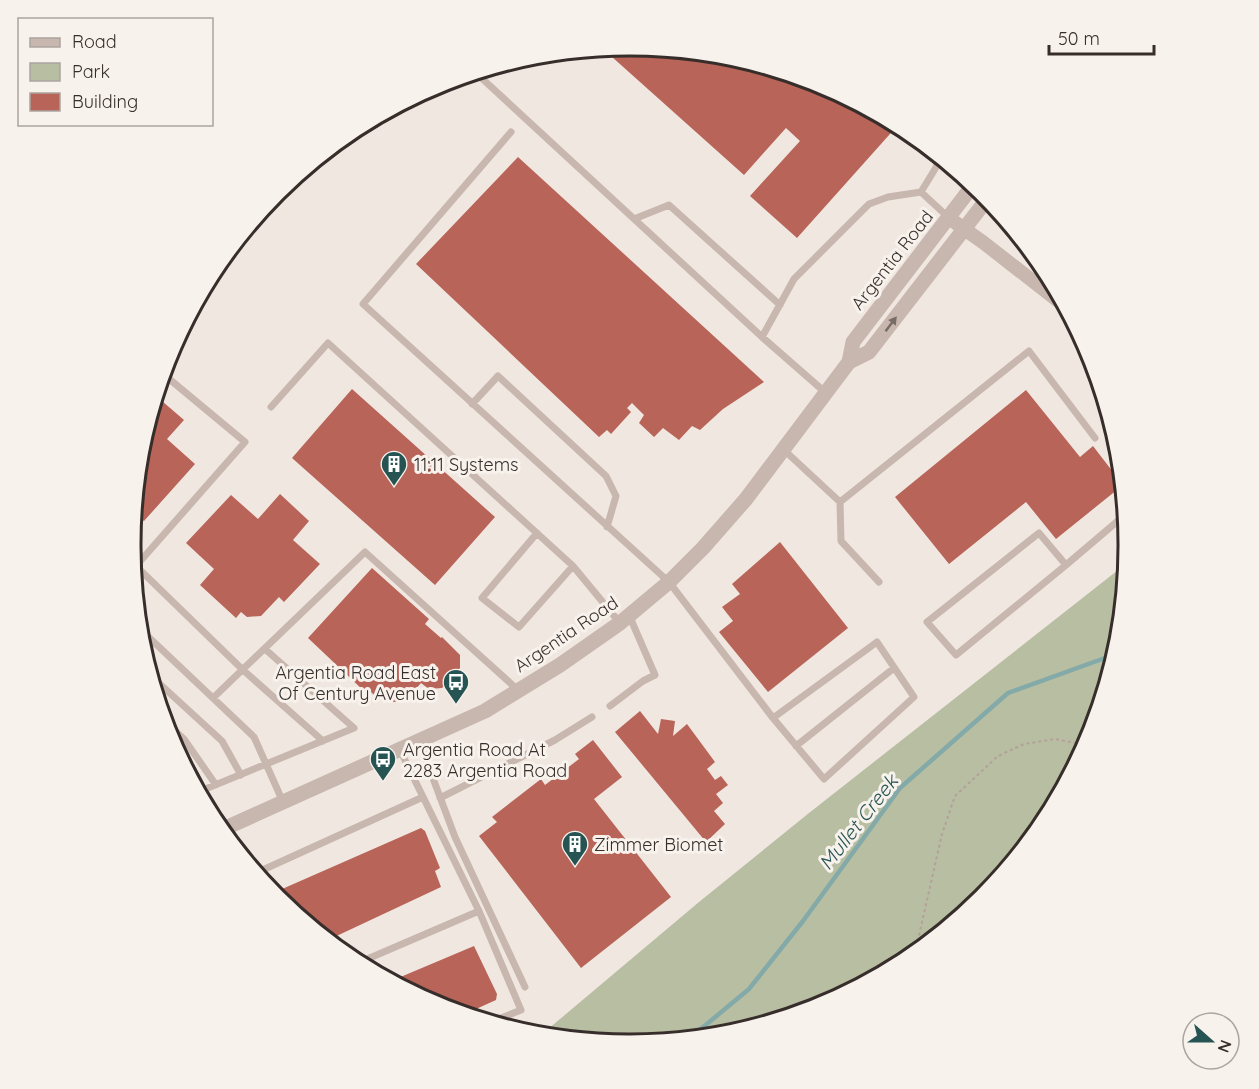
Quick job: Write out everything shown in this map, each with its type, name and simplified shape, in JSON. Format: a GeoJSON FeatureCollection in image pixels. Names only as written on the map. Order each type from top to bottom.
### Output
{"type":"FeatureCollection","features":[{"type":"Feature","properties":{"kind":"street","name":"Argentia Road"},"geometry":{"type":"LineString","coordinates":[[230,826],[485,711],[560,665],[625,619],[669,582],[703,548],[746,499],[784,450],[849,362],[854,342],[968,192]]}},
{"type":"Feature","properties":{"kind":"street","name":"Argentia Road"},"geometry":{"type":"LineString","coordinates":[[849,362],[869,352],[982,206]]}},
{"type":"Feature","properties":{"kind":"street"},"geometry":{"type":"LineString","coordinates":[[949,218],[1049,294]]}},
{"type":"Feature","properties":{"kind":"lane"},"geometry":{"type":"LineString","coordinates":[[482,78],[762,337],[826,393]]}},
{"type":"Feature","properties":{"kind":"lane"},"geometry":{"type":"LineString","coordinates":[[511,132],[363,304],[669,582],[773,718],[824,779],[914,697],[876,642],[773,718]]}},
{"type":"Feature","properties":{"kind":"lane"},"geometry":{"type":"LineString","coordinates":[[921,192],[937,165]]}},
{"type":"Feature","properties":{"kind":"lane"},"geometry":{"type":"LineString","coordinates":[[762,337],[794,279],[869,204],[888,197],[921,192]]}},
{"type":"Feature","properties":{"kind":"lane"},"geometry":{"type":"LineString","coordinates":[[921,192],[949,218]]}},
{"type":"Feature","properties":{"kind":"lane"},"geometry":{"type":"LineString","coordinates":[[634,219],[669,205],[780,304]]}},
{"type":"Feature","properties":{"kind":"lane"},"geometry":{"type":"LineString","coordinates":[[271,407],[328,344],[573,566],[625,619],[655,675],[643,681],[610,706]]}},
{"type":"Feature","properties":{"kind":"lane"},"geometry":{"type":"LineString","coordinates":[[840,502],[1029,351],[1095,438]]}},
{"type":"Feature","properties":{"kind":"lane"},"geometry":{"type":"LineString","coordinates":[[472,404],[498,376],[606,476],[616,496],[608,527]]}},
{"type":"Feature","properties":{"kind":"lane"},"geometry":{"type":"LineString","coordinates":[[141,560],[245,442],[169,379]]}},
{"type":"Feature","properties":{"kind":"lane"},"geometry":{"type":"LineString","coordinates":[[784,450],[840,502],[841,541],[879,582]]}},
{"type":"Feature","properties":{"kind":"lane"},"geometry":{"type":"LineString","coordinates":[[1066,565],[1039,533],[927,622],[956,655],[1066,565],[1117,521]]}},
{"type":"Feature","properties":{"kind":"lane"},"geometry":{"type":"LineString","coordinates":[[537,533],[482,598],[519,627],[573,566]]}},
{"type":"Feature","properties":{"kind":"lane"},"geometry":{"type":"LineString","coordinates":[[213,698],[365,552],[518,690]]}},
{"type":"Feature","properties":{"kind":"lane"},"geometry":{"type":"LineString","coordinates":[[142,575],[323,741]]}},
{"type":"Feature","properties":{"kind":"lane"},"geometry":{"type":"LineString","coordinates":[[150,638],[254,737],[283,802]]}},
{"type":"Feature","properties":{"kind":"lane"},"geometry":{"type":"LineString","coordinates":[[206,789],[354,728],[265,649]]}},
{"type":"Feature","properties":{"kind":"lane"},"geometry":{"type":"LineString","coordinates":[[796,746],[894,668]]}},
{"type":"Feature","properties":{"kind":"lane"},"geometry":{"type":"LineString","coordinates":[[161,685],[222,741],[241,775]]}},
{"type":"Feature","properties":{"kind":"lane"},"geometry":{"type":"LineString","coordinates":[[440,798],[555,740],[592,717]]}},
{"type":"Feature","properties":{"kind":"lane"},"geometry":{"type":"LineString","coordinates":[[179,735],[216,785]]}},
{"type":"Feature","properties":{"kind":"lane"},"geometry":{"type":"LineString","coordinates":[[419,741],[454,837],[525,987]]}},
{"type":"Feature","properties":{"kind":"lane"},"geometry":{"type":"LineString","coordinates":[[400,750],[479,910],[521,1010],[503,1017]]}},
{"type":"Feature","properties":{"kind":"lane"},"geometry":{"type":"LineString","coordinates":[[264,869],[423,797]]}},
{"type":"Feature","properties":{"kind":"lane"},"geometry":{"type":"LineString","coordinates":[[369,958],[479,910]]}},
{"type":"Feature","properties":{"kind":"path"},"geometry":{"type":"LineString","coordinates":[[918,938],[942,834],[955,796],[998,756],[1024,744],[1055,739],[1076,743]]}},
{"type":"Feature","properties":{"kind":"green space"},"geometry":{"type":"Polygon","coordinates":[[[1117,571],[1114,608],[1102,671],[1093,702],[1068,761],[1036,816],[1017,842],[997,867],[952,912],[901,951],[846,983],[787,1008],[756,1017],[693,1029],[630,1034],[551,1027],[809,813],[1117,571]]]}},
{"type":"Feature","properties":{"kind":"building"},"geometry":{"type":"Polygon","coordinates":[[[612,57],[693,60],[756,72],[817,93],[846,106],[892,132],[797,238],[750,196],[800,141],[786,128],[744,175],[612,57]]]}},
{"type":"Feature","properties":{"kind":"building"},"geometry":{"type":"Polygon","coordinates":[[[518,157],[764,382],[723,409],[700,430],[692,426],[679,440],[663,428],[654,437],[639,423],[644,415],[632,403],[627,408],[631,412],[611,434],[607,430],[599,437],[416,264],[518,157]]]}},
{"type":"Feature","properties":{"kind":"building","name":"11:11 Systems"},"geometry":{"type":"Polygon","coordinates":[[[352,389],[495,517],[435,585],[292,458],[352,389]]]}},
{"type":"Feature","properties":{"kind":"building"},"geometry":{"type":"Polygon","coordinates":[[[1026,390],[1080,457],[1093,446],[1112,471],[1115,491],[1056,539],[1026,502],[949,564],[895,497],[1026,390]]]}},
{"type":"Feature","properties":{"kind":"building"},"geometry":{"type":"Polygon","coordinates":[[[162,401],[184,420],[167,439],[195,464],[144,521],[142,519],[145,481],[162,401]]]}},
{"type":"Feature","properties":{"kind":"building"},"geometry":{"type":"Polygon","coordinates":[[[280,494],[309,521],[293,540],[320,564],[284,602],[279,597],[261,616],[247,617],[241,612],[236,618],[200,585],[214,569],[186,543],[231,495],[258,519],[280,494]]]}},
{"type":"Feature","properties":{"kind":"building"},"geometry":{"type":"Polygon","coordinates":[[[780,542],[848,628],[768,692],[719,632],[733,621],[722,607],[740,594],[732,584],[780,542]]]}},
{"type":"Feature","properties":{"kind":"building"},"geometry":{"type":"Polygon","coordinates":[[[372,568],[429,619],[425,624],[460,655],[460,668],[442,688],[429,689],[421,683],[405,701],[392,702],[383,694],[379,699],[366,688],[364,691],[308,638],[372,568]]]}},
{"type":"Feature","properties":{"kind":"building"},"geometry":{"type":"Polygon","coordinates":[[[640,711],[658,734],[661,719],[675,721],[673,736],[687,724],[715,762],[707,769],[715,780],[721,776],[728,785],[716,794],[723,803],[714,811],[725,824],[706,842],[615,732],[640,711]]]}},
{"type":"Feature","properties":{"kind":"building","name":"Zimmer Biomet"},"geometry":{"type":"Polygon","coordinates":[[[593,740],[622,777],[594,799],[671,897],[581,968],[479,836],[497,822],[492,817],[541,779],[545,785],[579,759],[575,754],[593,740]]]}},
{"type":"Feature","properties":{"kind":"building"},"geometry":{"type":"Polygon","coordinates":[[[421,828],[425,831],[440,868],[435,871],[441,887],[337,936],[283,889],[421,828]]]}},
{"type":"Feature","properties":{"kind":"building"},"geometry":{"type":"Polygon","coordinates":[[[474,946],[497,994],[496,1000],[476,1009],[401,977],[474,946]]]}},
{"type":"Feature","properties":{"kind":"waterway","name":"Mullet Creek"},"geometry":{"type":"LineString","coordinates":[[703,1027],[749,989],[803,921],[900,788],[1008,693],[1105,658]]}},
{"type":"Feature","properties":{"kind":"place","name":"11:11 Systems"},"geometry":{"type":"Point","coordinates":[394,487]}},
{"type":"Feature","properties":{"kind":"place","name":"Argentia Road East Of Century Avenue"},"geometry":{"type":"Point","coordinates":[456,705]}},
{"type":"Feature","properties":{"kind":"place","name":"Argentia Road At 2283 Argentia Road"},"geometry":{"type":"Point","coordinates":[383,782]}},
{"type":"Feature","properties":{"kind":"place","name":"Zimmer Biomet"},"geometry":{"type":"Point","coordinates":[575,867]}}]}
